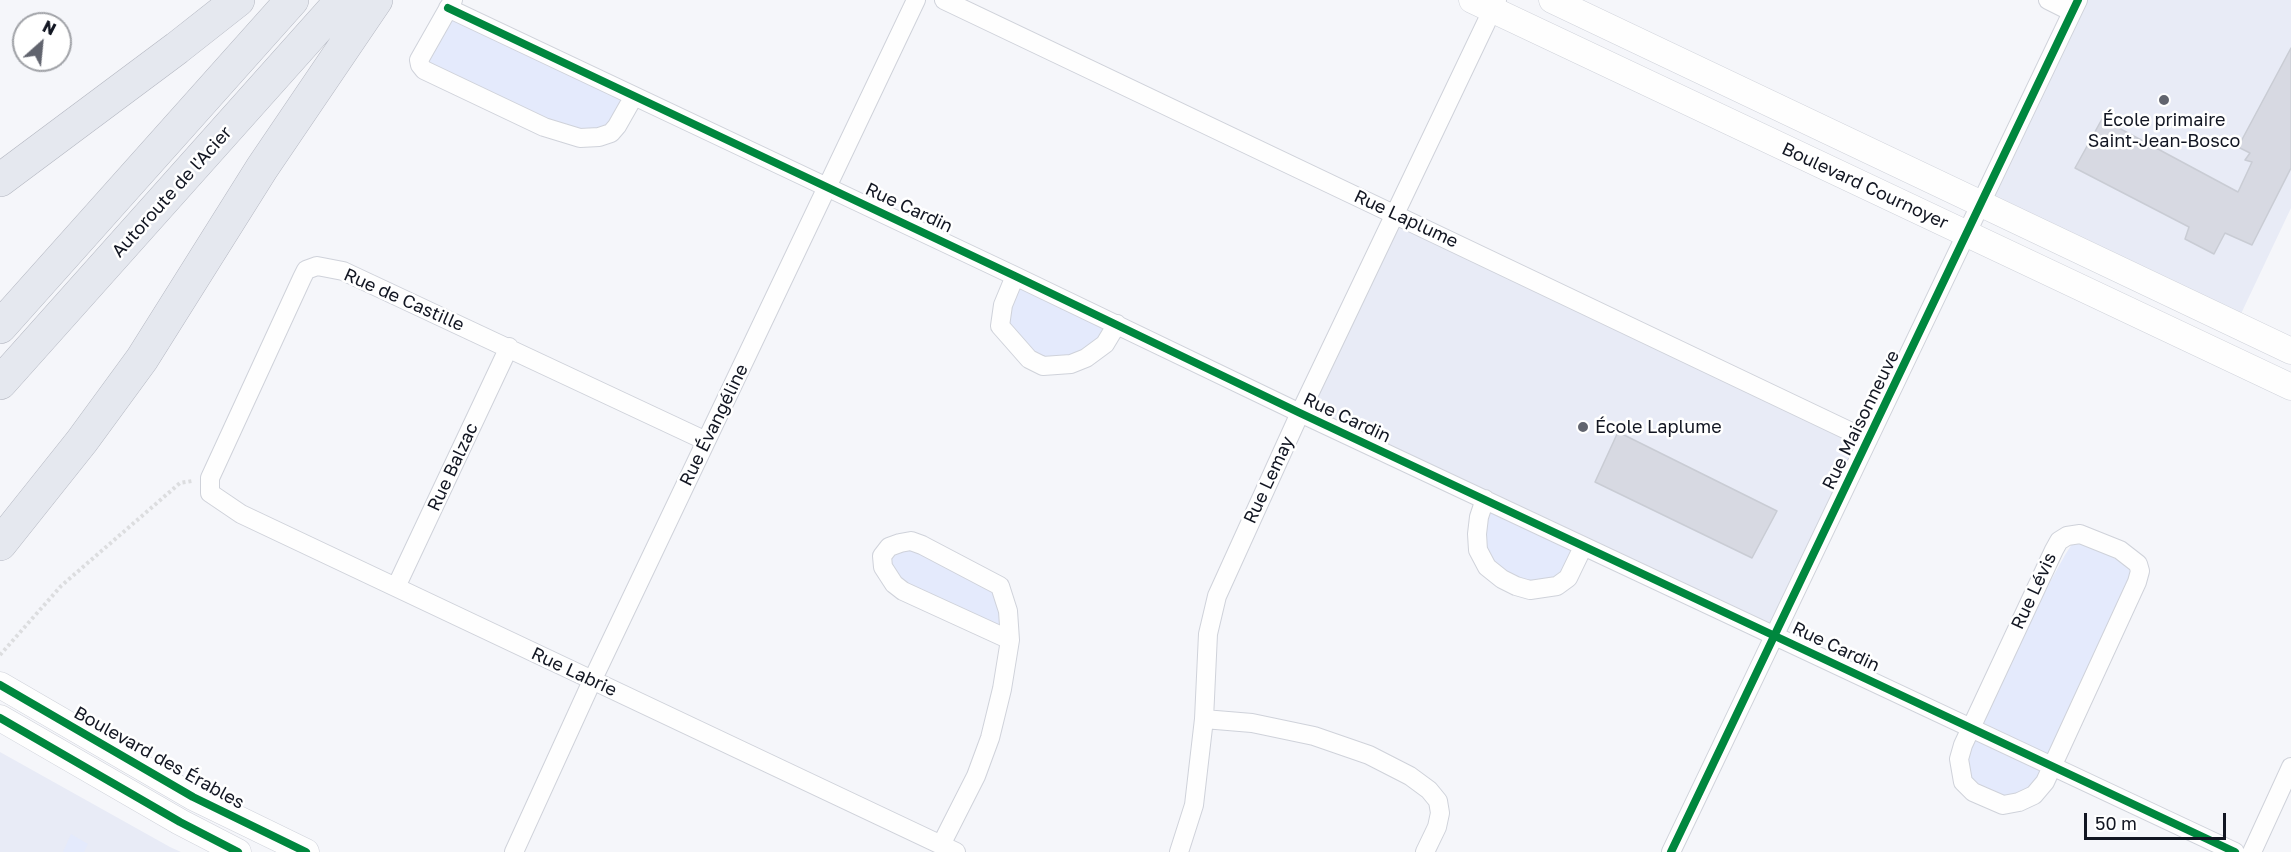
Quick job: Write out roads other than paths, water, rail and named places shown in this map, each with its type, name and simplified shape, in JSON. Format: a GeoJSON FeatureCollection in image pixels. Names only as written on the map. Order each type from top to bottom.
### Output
{"type":"FeatureCollection","features":[{"type":"Feature","properties":{"kind":"highway"},"geometry":{"type":"LineString","coordinates":[[0,180],[158,63],[238,0]]}},
{"type":"Feature","properties":{"kind":"highway"},"geometry":{"type":"LineString","coordinates":[[0,327],[292,0]]}},
{"type":"Feature","properties":{"kind":"highway","name":"Autoroute de l'Acier"},"geometry":{"type":"LineString","coordinates":[[0,383],[342,0]]}},
{"type":"Feature","properties":{"kind":"highway"},"geometry":{"type":"LineString","coordinates":[[0,544],[82,441],[142,360],[267,160],[376,0]]}},
{"type":"Feature","properties":{"kind":"street","name":"Rue Évangéline"},"geometry":{"type":"LineString","coordinates":[[514,852],[592,681],[916,0]]}},
{"type":"Feature","properties":{"kind":"street","name":"Rue Laplume"},"geometry":{"type":"LineString","coordinates":[[944,0],[1868,440]]}},
{"type":"Feature","properties":{"kind":"street","name":"Boulevard Cournoyer"},"geometry":{"type":"LineString","coordinates":[[1552,0],[2291,351]]}},
{"type":"Feature","properties":{"kind":"street"},"geometry":{"type":"LineString","coordinates":[[2048,0],[2075,6]]}},
{"type":"Feature","properties":{"kind":"street","name":"Rue Lemay"},"geometry":{"type":"LineString","coordinates":[[1179,852],[1194,805],[1204,719],[1208,634],[1217,596],[1300,413],[1395,213],[1487,3]]}},
{"type":"Feature","properties":{"kind":"street","name":"Boulevard Cournoyer"},"geometry":{"type":"LineString","coordinates":[[1487,3],[1966,234],[2291,387]]}},
{"type":"Feature","properties":{"kind":"street","name":"Rue Cardin"},"geometry":{"type":"LineString","coordinates":[[634,96],[611,133],[599,137],[580,138],[544,127],[424,70],[419,60],[450,4],[634,96],[1300,413],[2235,852]]}},
{"type":"Feature","properties":{"kind":"street","name":"Rue Maisonneuve"},"geometry":{"type":"LineString","coordinates":[[1671,852],[2075,6]]}},
{"type":"Feature","properties":{"kind":"street","name":"Rue de Castille"},"geometry":{"type":"LineString","coordinates":[[203,479],[306,270],[317,266],[343,271],[706,441]]}},
{"type":"Feature","properties":{"kind":"street"},"geometry":{"type":"LineString","coordinates":[[1015,276],[1003,304],[1000,326],[1029,359],[1043,366],[1071,364],[1086,358],[1105,344],[1117,324]]}},
{"type":"Feature","properties":{"kind":"street","name":"Rue Balzac"},"geometry":{"type":"LineString","coordinates":[[396,587],[509,347]]}},
{"type":"Feature","properties":{"kind":"street","name":"Rue Labrie"},"geometry":{"type":"LineString","coordinates":[[203,479],[210,493],[241,514],[949,848]]}},
{"type":"Feature","properties":{"kind":"street"},"geometry":{"type":"LineString","coordinates":[[1485,499],[1479,517],[1478,550],[1487,567],[1502,579],[1516,586],[1530,590],[1557,586],[1568,578],[1583,547]]}},
{"type":"Feature","properties":{"kind":"street","name":"Rue Lévis"},"geometry":{"type":"LineString","coordinates":[[1970,727],[2059,541],[2067,536],[2080,534],[2110,544],[2138,564],[2140,571],[2053,766]]}},
{"type":"Feature","properties":{"kind":"street"},"geometry":{"type":"LineString","coordinates":[[949,848],[990,738],[1002,689],[1010,640],[1008,611],[1000,586],[922,545],[910,541],[889,547],[882,556],[883,567],[894,584],[903,591],[1010,640]]}},
{"type":"Feature","properties":{"kind":"street","name":"Boulevard des Érables"},"geometry":{"type":"LineString","coordinates":[[0,685],[213,807],[306,852]]}},
{"type":"Feature","properties":{"kind":"street"},"geometry":{"type":"LineString","coordinates":[[0,718],[180,822],[238,852]]}},
{"type":"Feature","properties":{"kind":"street"},"geometry":{"type":"LineString","coordinates":[[1204,719],[1252,723],[1343,744],[1410,776],[1429,790],[1438,801],[1440,813],[1437,827],[1425,852]]}},
{"type":"Feature","properties":{"kind":"street"},"geometry":{"type":"LineString","coordinates":[[1970,727],[1959,759],[1963,782],[1973,792],[1987,799],[2003,805],[2019,802],[2034,795],[2045,782],[2053,766]]}},
{"type":"Feature","properties":{"kind":"street"},"geometry":{"type":"LineString","coordinates":[[2252,852],[2291,767]]}},
{"type":"Feature","properties":{"kind":"place","name":"École primaire Saint-Jean-Bosco"},"geometry":{"type":"Point","coordinates":[2164,100]}},
{"type":"Feature","properties":{"kind":"place","name":"École Laplume"},"geometry":{"type":"Point","coordinates":[1583,427]}}]}
